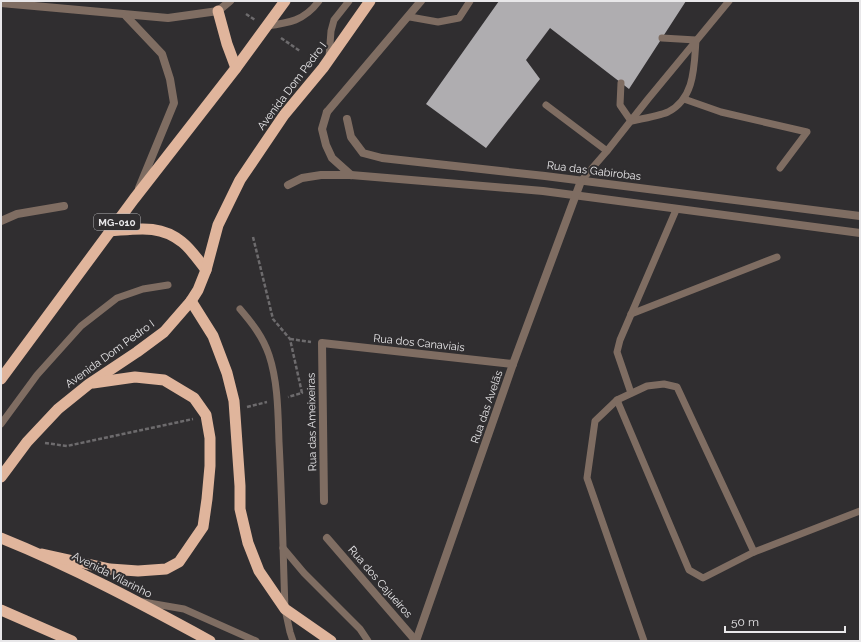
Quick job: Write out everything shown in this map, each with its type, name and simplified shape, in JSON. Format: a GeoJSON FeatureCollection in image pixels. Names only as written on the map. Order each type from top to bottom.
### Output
{"type":"FeatureCollection","features":[{"type":"Feature","properties":{"kind":"highway","name":"MG-010"},"geometry":{"type":"LineString","coordinates":[[1,379],[134,199],[236,68],[261,24],[285,1]]}},
{"type":"Feature","properties":{"kind":"highway","name":"Avenida Dom Pedro I"},"geometry":{"type":"LineString","coordinates":[[1,477],[28,441],[58,409],[89,384],[164,332],[191,301],[198,290],[206,270],[218,225],[240,180],[284,115],[329,59],[370,1]]}},
{"type":"Feature","properties":{"kind":"highway"},"geometry":{"type":"LineString","coordinates":[[218,11],[227,44],[236,68]]}},
{"type":"Feature","properties":{"kind":"highway"},"geometry":{"type":"LineString","coordinates":[[110,231],[143,228],[164,231],[182,242],[206,270]]}},
{"type":"Feature","properties":{"kind":"highway"},"geometry":{"type":"LineString","coordinates":[[191,301],[213,336],[227,373],[234,401],[240,486],[240,509],[248,543],[259,571],[285,609],[331,641]]}},
{"type":"Feature","properties":{"kind":"highway"},"geometry":{"type":"LineString","coordinates":[[42,554],[110,569],[138,571],[166,569],[179,562],[203,527],[210,466],[210,438],[206,416],[194,398],[164,380],[135,377],[89,384]]}},
{"type":"Feature","properties":{"kind":"highway","name":"Avenida Vilarinho"},"geometry":{"type":"LineString","coordinates":[[1,538],[42,554],[210,641]]}},
{"type":"Feature","properties":{"kind":"highway"},"geometry":{"type":"LineString","coordinates":[[1,610],[72,641]]}},
{"type":"Feature","properties":{"kind":"street"},"geometry":{"type":"LineString","coordinates":[[1,3],[126,16],[168,18],[218,11],[230,1]]}},
{"type":"Feature","properties":{"kind":"street"},"geometry":{"type":"LineString","coordinates":[[352,175],[332,158],[326,145],[322,129],[327,112],[421,1]]}},
{"type":"Feature","properties":{"kind":"street"},"geometry":{"type":"LineString","coordinates":[[126,16],[162,54],[170,79],[174,102],[134,199]]}},
{"type":"Feature","properties":{"kind":"street","name":"Rua das Gabirobas"},"geometry":{"type":"LineString","coordinates":[[347,119],[351,137],[363,153],[382,158],[860,216]]}},
{"type":"Feature","properties":{"kind":"street"},"geometry":{"type":"LineString","coordinates":[[288,185],[302,178],[321,175],[352,175],[543,191],[676,210],[860,233]]}},
{"type":"Feature","properties":{"kind":"street","name":"Rua das Avelãs"},"geometry":{"type":"LineString","coordinates":[[416,641],[513,364],[581,181]]}},
{"type":"Feature","properties":{"kind":"street"},"geometry":{"type":"LineString","coordinates":[[1,221],[17,214],[64,206]]}},
{"type":"Feature","properties":{"kind":"street","name":"Rua dos Canaviais"},"geometry":{"type":"LineString","coordinates":[[322,343],[513,364]]}},
{"type":"Feature","properties":{"kind":"street","name":"Rua das Ameixeiras"},"geometry":{"type":"LineString","coordinates":[[322,343],[324,501]]}},
{"type":"Feature","properties":{"kind":"street","name":"Rua dos Cajueiros"},"geometry":{"type":"LineString","coordinates":[[327,538],[416,641]]}},
{"type":"Feature","properties":{"kind":"lane"},"geometry":{"type":"LineString","coordinates":[[261,24],[292,22],[312,11],[318,1]]}},
{"type":"Feature","properties":{"kind":"lane"},"geometry":{"type":"LineString","coordinates":[[329,59],[331,31],[334,20],[349,1]]}},
{"type":"Feature","properties":{"kind":"lane"},"geometry":{"type":"LineString","coordinates":[[410,17],[438,22],[459,18],[470,1]]}},
{"type":"Feature","properties":{"kind":"lane"},"geometry":{"type":"LineString","coordinates":[[581,181],[729,1]]}},
{"type":"Feature","properties":{"kind":"lane"},"geometry":{"type":"LineString","coordinates":[[662,38],[696,40]]}},
{"type":"Feature","properties":{"kind":"lane"},"geometry":{"type":"LineString","coordinates":[[631,121],[667,112],[684,99],[694,75],[696,40]]}},
{"type":"Feature","properties":{"kind":"lane"},"geometry":{"type":"LineString","coordinates":[[621,83],[620,105],[631,121]]}},
{"type":"Feature","properties":{"kind":"lane"},"geometry":{"type":"LineString","coordinates":[[684,99],[721,112],[807,132],[780,168]]}},
{"type":"Feature","properties":{"kind":"lane"},"geometry":{"type":"LineString","coordinates":[[546,105],[607,151]]}},
{"type":"Feature","properties":{"kind":"lane"},"geometry":{"type":"LineString","coordinates":[[631,393],[617,352],[620,340],[676,210]]}},
{"type":"Feature","properties":{"kind":"lane"},"geometry":{"type":"LineString","coordinates":[[631,314],[777,257]]}},
{"type":"Feature","properties":{"kind":"lane"},"geometry":{"type":"LineString","coordinates":[[1,424],[37,374],[81,326],[117,298],[144,289],[168,285]]}},
{"type":"Feature","properties":{"kind":"lane"},"geometry":{"type":"LineString","coordinates":[[240,309],[258,330],[269,354],[274,376],[278,406],[285,609],[293,641]]}},
{"type":"Feature","properties":{"kind":"lane"},"geometry":{"type":"LineString","coordinates":[[644,641],[587,478],[595,421],[617,400],[647,386],[664,384],[677,387],[754,552]]}},
{"type":"Feature","properties":{"kind":"lane"},"geometry":{"type":"LineString","coordinates":[[617,400],[689,570],[703,578],[754,552],[860,511]]}},
{"type":"Feature","properties":{"kind":"lane"},"geometry":{"type":"LineString","coordinates":[[283,548],[304,573],[360,629],[368,641]]}},
{"type":"Feature","properties":{"kind":"lane"},"geometry":{"type":"LineString","coordinates":[[135,601],[184,609],[256,641]]}},
{"type":"Feature","properties":{"kind":"path"},"geometry":{"type":"LineString","coordinates":[[246,14],[261,24]]}},
{"type":"Feature","properties":{"kind":"path"},"geometry":{"type":"LineString","coordinates":[[281,38],[300,51]]}},
{"type":"Feature","properties":{"kind":"path"},"geometry":{"type":"LineString","coordinates":[[253,237],[273,319],[290,339],[322,343]]}},
{"type":"Feature","properties":{"kind":"path"},"geometry":{"type":"LineString","coordinates":[[28,441],[67,446]]}},
{"type":"Feature","properties":{"kind":"building"},"geometry":{"type":"Polygon","coordinates":[[[499,1],[686,1],[629,89],[550,28],[526,60],[540,79],[486,148],[426,104],[499,1]]]}}]}
